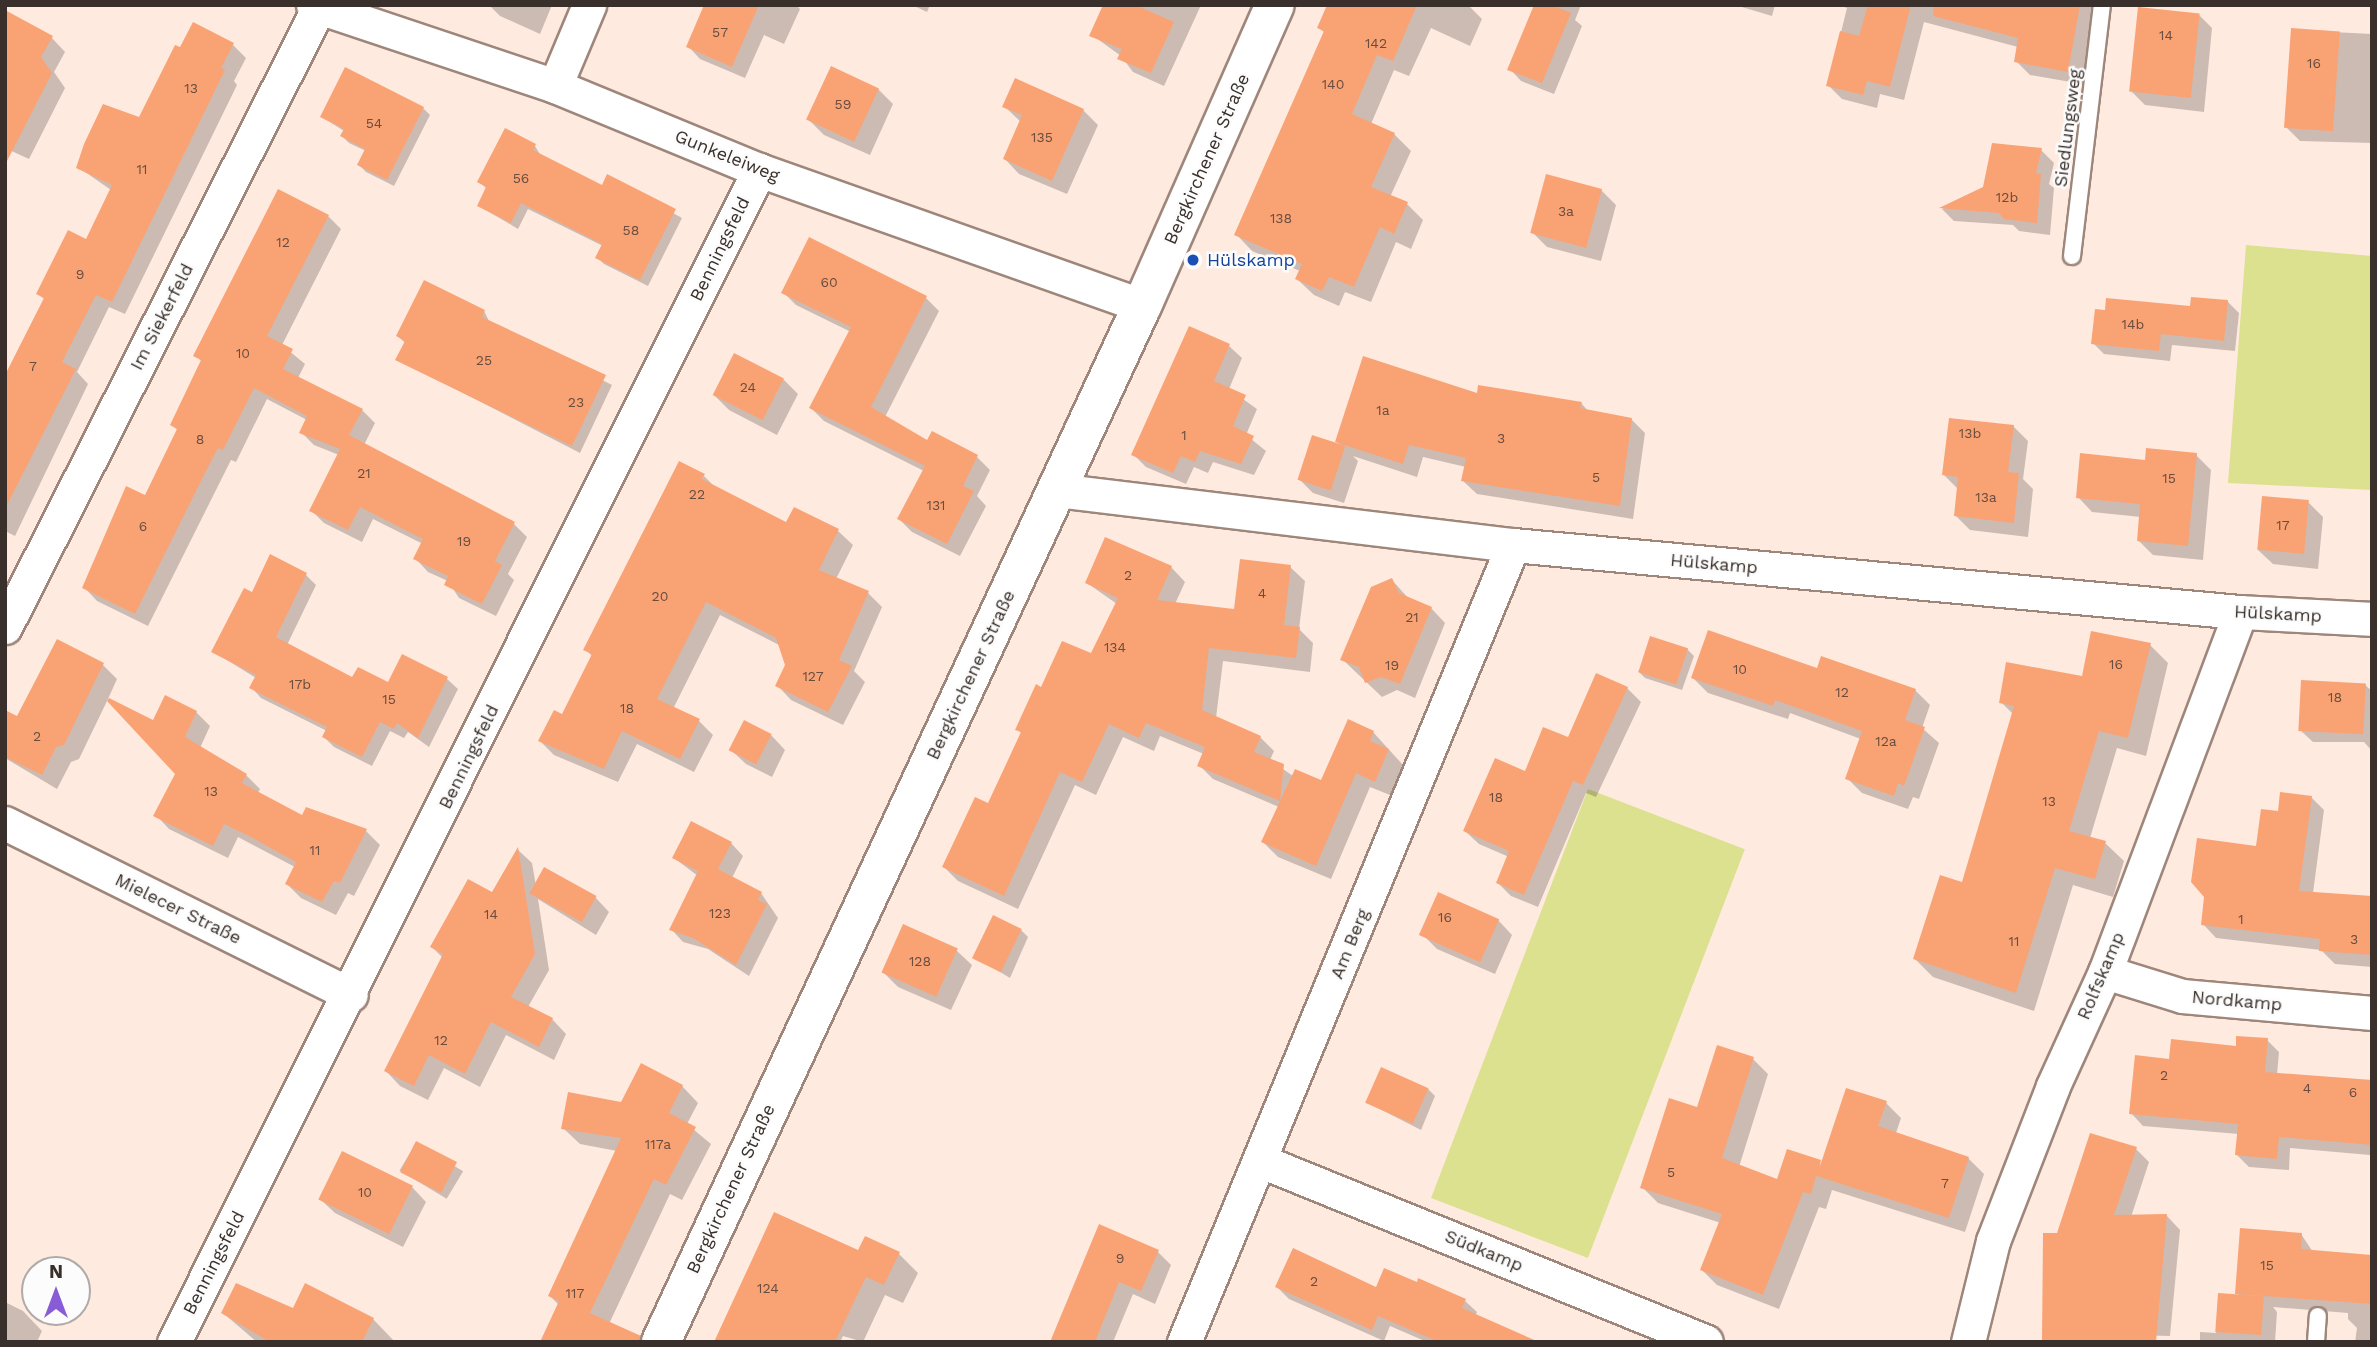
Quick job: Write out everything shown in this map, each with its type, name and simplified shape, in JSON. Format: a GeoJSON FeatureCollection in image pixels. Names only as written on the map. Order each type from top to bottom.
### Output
{"type":"FeatureCollection","features":[{"type":"Feature","properties":{"kind":"street"},"geometry":{"type":"LineString","coordinates":[[555,86],[589,5]]}},
{"type":"Feature","properties":{"kind":"street","name":"Bergkirchener Straße"},"geometry":{"type":"LineString","coordinates":[[661,1342],[1058,490],[1275,5]]}},
{"type":"Feature","properties":{"kind":"street","name":"Gunkeleiweg"},"geometry":{"type":"LineString","coordinates":[[316,6],[555,86],[760,170],[1142,306]]}},
{"type":"Feature","properties":{"kind":"street","name":"Im Siekerfeld"},"geometry":{"type":"LineString","coordinates":[[5,627],[316,6]]}},
{"type":"Feature","properties":{"kind":"street","name":"Benningsfeld"},"geometry":{"type":"LineString","coordinates":[[174,1342],[351,995],[760,170]]}},
{"type":"Feature","properties":{"kind":"street","name":"Hülskamp"},"geometry":{"type":"LineString","coordinates":[[1058,490],[1513,545],[2240,612],[2372,620]]}},
{"type":"Feature","properties":{"kind":"street","name":"Am Berg"},"geometry":{"type":"LineString","coordinates":[[1184,1342],[1261,1161],[1513,545]]}},
{"type":"Feature","properties":{"kind":"street","name":"Rolfskamp"},"geometry":{"type":"LineString","coordinates":[[1968,1342],[1993,1241],[2053,1086],[2105,972],[2240,612]]}},
{"type":"Feature","properties":{"kind":"street","name":"Mielecer Straße"},"geometry":{"type":"LineString","coordinates":[[5,823],[351,995]]}},
{"type":"Feature","properties":{"kind":"street","name":"Nordkamp"},"geometry":{"type":"LineString","coordinates":[[2105,972],[2182,996],[2372,1013]]}},
{"type":"Feature","properties":{"kind":"street","name":"Südkamp"},"geometry":{"type":"LineString","coordinates":[[1261,1161],[1706,1342]]}},
{"type":"Feature","properties":{"kind":"lane","name":"Siedlungsweg"},"geometry":{"type":"LineString","coordinates":[[2072,256],[2102,5]]}},
{"type":"Feature","properties":{"kind":"lane"},"geometry":{"type":"LineString","coordinates":[[2316,1342],[2318,1316]]}},
{"type":"Feature","properties":{"kind":"green space"},"geometry":{"type":"Polygon","coordinates":[[[2246,245],[2372,256],[2372,490],[2228,483],[2246,245]]]}},
{"type":"Feature","properties":{"kind":"green space"},"geometry":{"type":"Polygon","coordinates":[[[1588,789],[1745,849],[1588,1258],[1431,1198],[1588,789]]]}},
{"type":"Feature","properties":{"kind":"building"},"geometry":{"type":"Polygon","coordinates":[[[704,5],[759,5],[732,67],[686,47],[704,5]]]}},
{"type":"Feature","properties":{"kind":"building"},"geometry":{"type":"Polygon","coordinates":[[[1103,5],[1135,5],[1174,22],[1151,73],[1117,59],[1122,49],[1089,36],[1103,5]]]}},
{"type":"Feature","properties":{"kind":"building"},"geometry":{"type":"Polygon","coordinates":[[[1327,5],[1417,5],[1393,61],[1377,55],[1352,114],[1395,133],[1371,187],[1408,202],[1394,234],[1380,227],[1354,287],[1329,277],[1322,291],[1295,279],[1302,264],[1234,235],[1324,31],[1317,28],[1327,5]]]}},
{"type":"Feature","properties":{"kind":"building"},"geometry":{"type":"Polygon","coordinates":[[[1534,5],[1551,5],[1571,13],[1542,83],[1507,70],[1534,5]]]}},
{"type":"Feature","properties":{"kind":"building"},"geometry":{"type":"Polygon","coordinates":[[[1868,5],[1911,5],[1890,87],[1867,81],[1863,95],[1826,86],[1840,31],[1859,36],[1868,5]]]}},
{"type":"Feature","properties":{"kind":"building"},"geometry":{"type":"Polygon","coordinates":[[[1934,5],[2080,5],[2068,72],[2014,62],[2018,38],[1933,16],[1934,5]]]}},
{"type":"Feature","properties":{"kind":"building"},"geometry":{"type":"Polygon","coordinates":[[[2138,7],[2200,13],[2191,98],[2129,92],[2138,7]]]}},
{"type":"Feature","properties":{"kind":"building"},"geometry":{"type":"Polygon","coordinates":[[[5,10],[53,36],[41,57],[52,73],[5,165],[5,10]]]}},
{"type":"Feature","properties":{"kind":"building"},"geometry":{"type":"Polygon","coordinates":[[[193,22],[234,43],[221,68],[225,70],[112,302],[96,295],[62,362],[76,369],[5,509],[5,375],[44,298],[36,294],[68,230],[86,239],[112,185],[76,168],[84,144],[103,104],[139,117],[175,45],[180,47],[193,22]]]}},
{"type":"Feature","properties":{"kind":"building"},"geometry":{"type":"Polygon","coordinates":[[[2291,28],[2340,31],[2333,131],[2284,128],[2291,28]]]}},
{"type":"Feature","properties":{"kind":"building"},"geometry":{"type":"Polygon","coordinates":[[[831,66],[879,88],[854,142],[806,119],[831,66]]]}},
{"type":"Feature","properties":{"kind":"building"},"geometry":{"type":"Polygon","coordinates":[[[345,67],[424,107],[387,180],[357,165],[365,149],[340,136],[344,129],[320,117],[345,67]]]}},
{"type":"Feature","properties":{"kind":"building"},"geometry":{"type":"Polygon","coordinates":[[[1015,78],[1084,109],[1052,181],[1003,159],[1022,115],[1002,107],[1015,78]]]}},
{"type":"Feature","properties":{"kind":"building"},"geometry":{"type":"Polygon","coordinates":[[[505,128],[536,144],[533,150],[602,185],[607,174],[676,209],[640,280],[595,258],[602,244],[521,203],[511,223],[477,206],[486,187],[477,182],[505,128]]]}},
{"type":"Feature","properties":{"kind":"building"},"geometry":{"type":"Polygon","coordinates":[[[1992,143],[2042,148],[2036,173],[2041,174],[2037,223],[2004,219],[1999,213],[1939,208],[1983,187],[1992,143]]]}},
{"type":"Feature","properties":{"kind":"building"},"geometry":{"type":"Polygon","coordinates":[[[1546,174],[1602,189],[1586,248],[1530,233],[1546,174]]]}},
{"type":"Feature","properties":{"kind":"building"},"geometry":{"type":"Polygon","coordinates":[[[278,189],[329,215],[267,336],[293,349],[283,369],[363,409],[349,435],[515,522],[495,561],[502,565],[482,604],[444,585],[448,576],[413,559],[423,539],[360,507],[348,530],[309,511],[340,449],[299,433],[307,416],[254,388],[223,450],[218,448],[135,614],[82,588],[126,486],[145,495],[177,429],[170,425],[201,360],[193,356],[278,189]]]}},
{"type":"Feature","properties":{"kind":"building"},"geometry":{"type":"Polygon","coordinates":[[[809,237],[927,296],[871,407],[927,440],[932,431],[978,455],[963,486],[974,491],[947,544],[897,519],[925,466],[809,408],[851,327],[781,293],[809,237]]]}},
{"type":"Feature","properties":{"kind":"building"},"geometry":{"type":"Polygon","coordinates":[[[424,280],[485,310],[482,317],[606,375],[572,446],[395,360],[405,341],[396,336],[424,280]]]}},
{"type":"Feature","properties":{"kind":"building"},"geometry":{"type":"Polygon","coordinates":[[[2191,297],[2228,300],[2224,341],[2161,334],[2159,351],[2091,344],[2095,309],[2105,310],[2106,298],[2190,306],[2191,297]]]}},
{"type":"Feature","properties":{"kind":"building"},"geometry":{"type":"Polygon","coordinates":[[[1189,326],[1230,344],[1214,381],[1246,395],[1233,426],[1254,436],[1241,464],[1200,451],[1195,462],[1181,456],[1173,473],[1131,455],[1189,326]]]}},
{"type":"Feature","properties":{"kind":"building"},"geometry":{"type":"Polygon","coordinates":[[[734,353],[784,378],[763,420],[713,395],[734,353]]]}},
{"type":"Feature","properties":{"kind":"building"},"geometry":{"type":"Polygon","coordinates":[[[1363,356],[1477,393],[1478,385],[1582,402],[1580,408],[1632,418],[1620,506],[1461,481],[1466,458],[1409,445],[1403,464],[1335,442],[1363,356]]]}},
{"type":"Feature","properties":{"kind":"building"},"geometry":{"type":"Polygon","coordinates":[[[1949,418],[2014,425],[2008,472],[2019,473],[2014,523],[1954,516],[1958,477],[1942,475],[1949,418]]]}},
{"type":"Feature","properties":{"kind":"building"},"geometry":{"type":"Polygon","coordinates":[[[1312,435],[1345,446],[1331,491],[1297,480],[1312,435]]]}},
{"type":"Feature","properties":{"kind":"building"},"geometry":{"type":"Polygon","coordinates":[[[2146,448],[2197,453],[2188,546],[2137,541],[2140,504],[2076,498],[2080,453],[2145,460],[2146,448]]]}},
{"type":"Feature","properties":{"kind":"building"},"geometry":{"type":"Polygon","coordinates":[[[679,461],[705,474],[702,479],[786,522],[794,507],[839,529],[819,570],[869,591],[839,660],[852,666],[828,712],[775,686],[785,665],[776,638],[706,602],[657,699],[700,719],[680,759],[622,731],[604,769],[538,741],[554,710],[562,714],[592,654],[583,650],[679,461]]]}},
{"type":"Feature","properties":{"kind":"building"},"geometry":{"type":"Polygon","coordinates":[[[2262,496],[2309,500],[2304,554],[2257,550],[2262,496]]]}},
{"type":"Feature","properties":{"kind":"building"},"geometry":{"type":"Polygon","coordinates":[[[1105,537],[1172,566],[1157,600],[1234,609],[1240,559],[1291,565],[1284,625],[1300,627],[1296,658],[1209,648],[1202,710],[1261,736],[1254,752],[1284,764],[1280,801],[1197,766],[1205,747],[1146,723],[1139,738],[1109,724],[1082,782],[1060,772],[1004,896],[942,867],[975,797],[988,803],[1021,732],[1015,730],[1036,684],[1041,687],[1062,641],[1091,653],[1118,598],[1085,583],[1105,537]]]}},
{"type":"Feature","properties":{"kind":"building"},"geometry":{"type":"Polygon","coordinates":[[[270,554],[307,573],[276,637],[352,677],[358,667],[388,682],[402,654],[448,677],[418,738],[397,723],[394,729],[380,722],[362,757],[322,737],[327,727],[249,688],[256,675],[211,652],[244,588],[252,592],[270,554]]]}},
{"type":"Feature","properties":{"kind":"building"},"geometry":{"type":"Polygon","coordinates":[[[1392,578],[1399,593],[1432,607],[1400,684],[1381,677],[1365,683],[1359,667],[1340,660],[1371,587],[1392,578]]]}},
{"type":"Feature","properties":{"kind":"building"},"geometry":{"type":"Polygon","coordinates":[[[1708,630],[1817,668],[1821,656],[1916,689],[1905,720],[1925,727],[1904,786],[1898,783],[1894,796],[1845,779],[1862,731],[1775,700],[1773,706],[1691,678],[1708,630]]]}},
{"type":"Feature","properties":{"kind":"building"},"geometry":{"type":"Polygon","coordinates":[[[2091,631],[2151,643],[2128,738],[2099,731],[2069,831],[2106,841],[2095,879],[2055,868],[2016,993],[1913,959],[1940,875],[1962,882],[2014,706],[1999,703],[2006,662],[2082,676],[2091,631]]]}},
{"type":"Feature","properties":{"kind":"building"},"geometry":{"type":"Polygon","coordinates":[[[1650,636],[1688,648],[1676,685],[1638,672],[1650,636]]]}},
{"type":"Feature","properties":{"kind":"building"},"geometry":{"type":"Polygon","coordinates":[[[57,639],[104,663],[64,745],[56,747],[42,775],[5,757],[5,710],[17,716],[57,639]]]}},
{"type":"Feature","properties":{"kind":"building"},"geometry":{"type":"Polygon","coordinates":[[[1596,673],[1628,687],[1583,785],[1573,781],[1524,895],[1496,883],[1509,851],[1463,831],[1495,758],[1525,771],[1543,727],[1568,737],[1596,673]]]}},
{"type":"Feature","properties":{"kind":"building"},"geometry":{"type":"Polygon","coordinates":[[[2301,680],[2366,683],[2363,734],[2298,731],[2301,680]]]}},
{"type":"Feature","properties":{"kind":"building"},"geometry":{"type":"Polygon","coordinates":[[[165,695],[197,711],[185,737],[247,774],[242,783],[302,815],[306,807],[367,829],[340,883],[334,881],[322,902],[285,884],[296,862],[251,837],[224,824],[213,846],[153,816],[175,774],[107,701],[109,698],[153,720],[165,695]]]}},
{"type":"Feature","properties":{"kind":"building"},"geometry":{"type":"Polygon","coordinates":[[[1348,719],[1374,731],[1370,741],[1389,749],[1375,782],[1356,773],[1316,866],[1261,842],[1295,769],[1321,780],[1348,719]]]}},
{"type":"Feature","properties":{"kind":"building"},"geometry":{"type":"Polygon","coordinates":[[[744,720],[772,734],[756,764],[729,750],[744,720]]]}},
{"type":"Feature","properties":{"kind":"building"},"geometry":{"type":"Polygon","coordinates":[[[2280,792],[2312,796],[2299,891],[2372,896],[2372,955],[2319,951],[2320,939],[2201,925],[2204,897],[2191,882],[2197,838],[2256,846],[2261,809],[2278,811],[2280,792]]]}},
{"type":"Feature","properties":{"kind":"building"},"geometry":{"type":"Polygon","coordinates":[[[691,821],[732,842],[718,869],[762,892],[758,900],[767,904],[736,965],[693,938],[669,930],[698,871],[672,858],[691,821]]]}},
{"type":"Feature","properties":{"kind":"building"},"geometry":{"type":"Polygon","coordinates":[[[518,847],[535,954],[511,997],[553,1018],[539,1047],[491,1022],[465,1074],[429,1055],[414,1086],[384,1071],[443,954],[430,947],[468,879],[492,892],[518,847]]]}},
{"type":"Feature","properties":{"kind":"building"},"geometry":{"type":"Polygon","coordinates":[[[544,867],[596,896],[582,922],[529,893],[544,867]]]}},
{"type":"Feature","properties":{"kind":"building"},"geometry":{"type":"Polygon","coordinates":[[[1438,892],[1499,919],[1480,962],[1419,935],[1438,892]]]}},
{"type":"Feature","properties":{"kind":"building"},"geometry":{"type":"Polygon","coordinates":[[[993,915],[1022,929],[1001,972],[972,958],[993,915]]]}},
{"type":"Feature","properties":{"kind":"building"},"geometry":{"type":"Polygon","coordinates":[[[903,924],[958,948],[936,997],[881,972],[903,924]]]}},
{"type":"Feature","properties":{"kind":"building"},"geometry":{"type":"Polygon","coordinates":[[[2236,1036],[2268,1038],[2265,1072],[2372,1080],[2372,1145],[2279,1137],[2277,1159],[2235,1155],[2238,1124],[2129,1114],[2135,1055],[2169,1059],[2171,1039],[2236,1046],[2236,1036]]]}},
{"type":"Feature","properties":{"kind":"building"},"geometry":{"type":"Polygon","coordinates":[[[1717,1045],[1754,1057],[1722,1158],[1777,1179],[1787,1149],[1821,1160],[1819,1169],[1846,1088],[1887,1101],[1878,1126],[1969,1157],[1949,1218],[1816,1176],[1811,1194],[1803,1192],[1763,1295],[1700,1270],[1722,1214],[1640,1188],[1669,1098],[1697,1107],[1717,1045]]]}},
{"type":"Feature","properties":{"kind":"building"},"geometry":{"type":"Polygon","coordinates":[[[641,1063],[683,1085],[669,1113],[696,1127],[666,1185],[654,1179],[590,1313],[641,1336],[640,1342],[540,1342],[559,1301],[548,1296],[621,1138],[561,1129],[568,1092],[621,1102],[641,1063]]]}},
{"type":"Feature","properties":{"kind":"building"},"geometry":{"type":"Polygon","coordinates":[[[1381,1067],[1429,1088],[1413,1124],[1365,1103],[1381,1067]]]}},
{"type":"Feature","properties":{"kind":"building"},"geometry":{"type":"Polygon","coordinates":[[[2090,1133],[2137,1147],[2114,1215],[2167,1214],[2156,1342],[2042,1342],[2043,1233],[2057,1233],[2090,1133]]]}},
{"type":"Feature","properties":{"kind":"building"},"geometry":{"type":"Polygon","coordinates":[[[416,1141],[457,1162],[441,1193],[400,1172],[416,1141]]]}},
{"type":"Feature","properties":{"kind":"building"},"geometry":{"type":"Polygon","coordinates":[[[342,1151],[413,1186],[389,1234],[318,1200],[342,1151]]]}},
{"type":"Feature","properties":{"kind":"building"},"geometry":{"type":"Polygon","coordinates":[[[774,1212],[858,1250],[865,1236],[900,1252],[884,1285],[866,1277],[835,1342],[714,1342],[774,1212]]]}},
{"type":"Feature","properties":{"kind":"building"},"geometry":{"type":"Polygon","coordinates":[[[1099,1224],[1159,1250],[1141,1291],[1119,1282],[1095,1342],[1050,1342],[1099,1224]]]}},
{"type":"Feature","properties":{"kind":"building"},"geometry":{"type":"Polygon","coordinates":[[[2240,1228],[2302,1233],[2301,1249],[2372,1255],[2372,1304],[2235,1294],[2240,1228]]]}},
{"type":"Feature","properties":{"kind":"building"},"geometry":{"type":"Polygon","coordinates":[[[1293,1248],[1376,1287],[1384,1268],[1417,1282],[1418,1278],[1466,1299],[1462,1308],[1539,1342],[1439,1342],[1378,1316],[1372,1330],[1275,1287],[1293,1248]]]}},
{"type":"Feature","properties":{"kind":"building"},"geometry":{"type":"Polygon","coordinates":[[[236,1283],[293,1308],[305,1283],[374,1318],[362,1342],[270,1342],[221,1313],[236,1283]]]}},
{"type":"Feature","properties":{"kind":"building"},"geometry":{"type":"Polygon","coordinates":[[[2218,1293],[2264,1296],[2261,1335],[2215,1332],[2218,1293]]]}},
{"type":"Feature","properties":{"kind":"place","name":"Hülskamp"},"geometry":{"type":"Point","coordinates":[1193,260]}}]}
